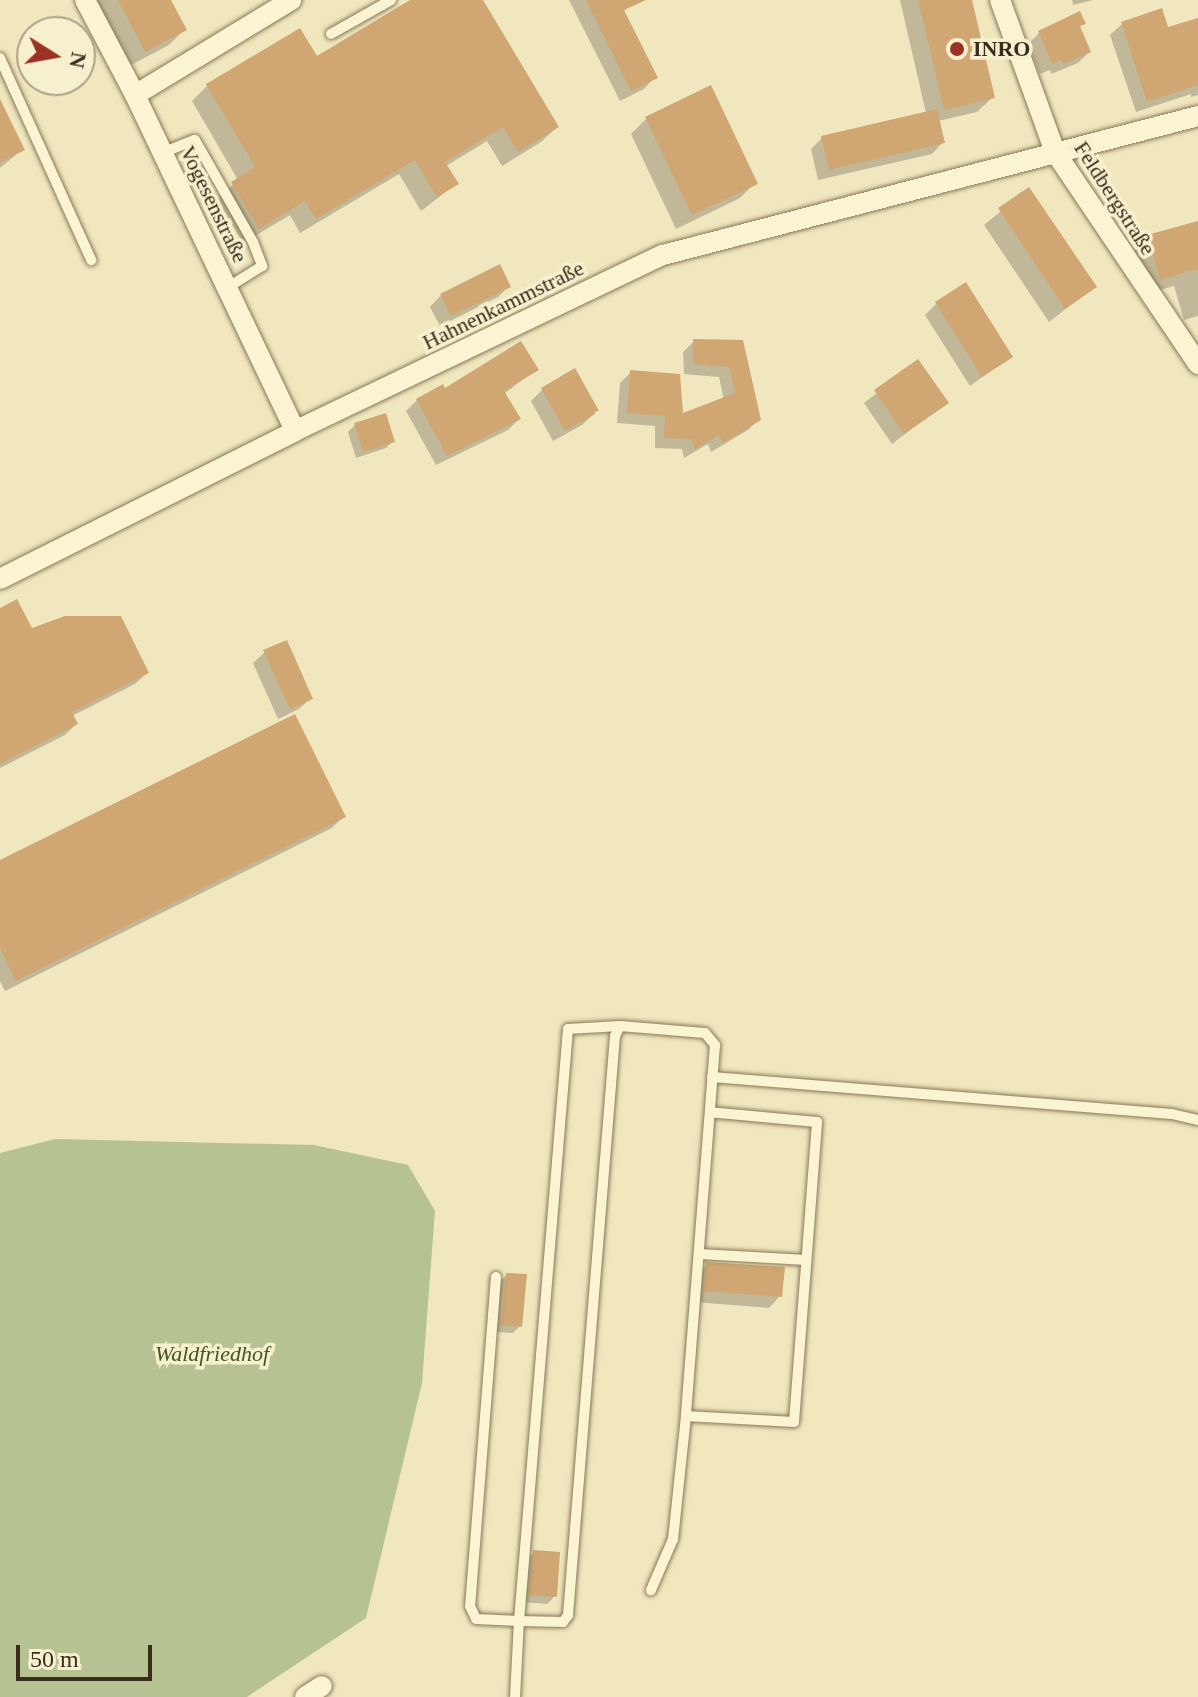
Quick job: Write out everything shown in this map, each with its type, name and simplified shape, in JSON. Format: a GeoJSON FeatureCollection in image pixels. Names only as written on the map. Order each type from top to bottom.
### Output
{"type":"FeatureCollection","features":[{"type":"Feature","properties":{"kind":"street","name":"Vogesenstraße"},"geometry":{"type":"LineString","coordinates":[[85,0],[135,95],[295,431]]}},
{"type":"Feature","properties":{"kind":"street"},"geometry":{"type":"LineString","coordinates":[[135,95],[291,0]]}},
{"type":"Feature","properties":{"kind":"street","name":"Feldbergstraße"},"geometry":{"type":"LineString","coordinates":[[1000,0],[1055,152],[1198,364]]}},
{"type":"Feature","properties":{"kind":"street","name":"Hahnenkammstraße"},"geometry":{"type":"LineString","coordinates":[[0,579],[295,431],[663,255],[1198,116]]}},
{"type":"Feature","properties":{"kind":"lane"},"geometry":{"type":"LineString","coordinates":[[331,34],[391,0]]}},
{"type":"Feature","properties":{"kind":"lane"},"geometry":{"type":"LineString","coordinates":[[0,58],[91,260]]}},
{"type":"Feature","properties":{"kind":"lane"},"geometry":{"type":"LineString","coordinates":[[162,153],[195,140],[253,242],[262,266],[227,288]]}},
{"type":"Feature","properties":{"kind":"lane"},"geometry":{"type":"LineString","coordinates":[[496,1277],[470,1606],[476,1619],[563,1622],[568,1615],[615,1036],[620,1026]]}},
{"type":"Feature","properties":{"kind":"lane"},"geometry":{"type":"LineString","coordinates":[[515,1697],[568,1029],[620,1026],[705,1033],[715,1045],[700,1254],[673,1539],[651,1590]]}},
{"type":"Feature","properties":{"kind":"lane"},"geometry":{"type":"LineString","coordinates":[[712,1077],[1156,1112],[1198,1120]]}},
{"type":"Feature","properties":{"kind":"lane"},"geometry":{"type":"LineString","coordinates":[[686,1416],[794,1422],[817,1122],[710,1112]]}},
{"type":"Feature","properties":{"kind":"lane"},"geometry":{"type":"LineString","coordinates":[[700,1254],[806,1260]]}},
{"type":"Feature","properties":{"kind":"green space","name":"Waldfriedhof"},"geometry":{"type":"Polygon","coordinates":[[[55,1139],[314,1145],[408,1165],[435,1211],[422,1383],[366,1618],[247,1697],[0,1697],[0,1153],[55,1139]]]}},
{"type":"Feature","properties":{"kind":"building"},"geometry":{"type":"Polygon","coordinates":[[[118,0],[171,0],[187,30],[145,52],[118,0]]]}},
{"type":"Feature","properties":{"kind":"building"},"geometry":{"type":"Polygon","coordinates":[[[410,0],[483,0],[559,127],[518,152],[503,127],[445,162],[459,184],[437,197],[415,160],[316,219],[305,201],[259,229],[231,182],[255,167],[206,84],[300,28],[317,56],[410,0]]]}},
{"type":"Feature","properties":{"kind":"building"},"geometry":{"type":"Polygon","coordinates":[[[586,0],[646,0],[624,10],[658,78],[631,91],[586,0]]]}},
{"type":"Feature","properties":{"kind":"building","name":"INRO"},"geometry":{"type":"Polygon","coordinates":[[[918,0],[972,0],[995,98],[944,110],[918,0]]]}},
{"type":"Feature","properties":{"kind":"building"},"geometry":{"type":"Polygon","coordinates":[[[1162,8],[1168,27],[1198,18],[1198,85],[1147,102],[1121,22],[1162,8]]]}},
{"type":"Feature","properties":{"kind":"building"},"geometry":{"type":"Polygon","coordinates":[[[1080,11],[1086,24],[1080,26],[1091,52],[1063,64],[1061,60],[1052,64],[1038,31],[1080,11]]]}},
{"type":"Feature","properties":{"kind":"building"},"geometry":{"type":"Polygon","coordinates":[[[711,85],[758,184],[692,215],[645,117],[711,85]]]}},
{"type":"Feature","properties":{"kind":"building"},"geometry":{"type":"Polygon","coordinates":[[[0,99],[25,150],[0,162],[0,99]]]}},
{"type":"Feature","properties":{"kind":"building","name":"INRO"},"geometry":{"type":"Polygon","coordinates":[[[937,109],[945,143],[829,170],[821,136],[937,109]]]}},
{"type":"Feature","properties":{"kind":"building"},"geometry":{"type":"Polygon","coordinates":[[[1029,187],[1097,287],[1065,309],[998,208],[1029,187]]]}},
{"type":"Feature","properties":{"kind":"building"},"geometry":{"type":"Polygon","coordinates":[[[1198,221],[1198,269],[1160,280],[1147,235],[1198,221]]]}},
{"type":"Feature","properties":{"kind":"building"},"geometry":{"type":"Polygon","coordinates":[[[500,264],[511,287],[451,316],[440,294],[500,264]]]}},
{"type":"Feature","properties":{"kind":"building"},"geometry":{"type":"Polygon","coordinates":[[[966,282],[1013,357],[982,377],[935,302],[966,282]]]}},
{"type":"Feature","properties":{"kind":"building"},"geometry":{"type":"Polygon","coordinates":[[[693,339],[743,340],[761,420],[723,443],[719,435],[695,449],[692,439],[664,438],[665,416],[627,413],[630,370],[680,374],[683,413],[735,393],[729,367],[693,364],[693,339]]]}},
{"type":"Feature","properties":{"kind":"building"},"geometry":{"type":"Polygon","coordinates":[[[521,341],[539,370],[504,391],[521,419],[447,456],[416,399],[443,384],[445,388],[521,341]]]}},
{"type":"Feature","properties":{"kind":"building"},"geometry":{"type":"Polygon","coordinates":[[[918,359],[949,403],[904,434],[874,390],[918,359]]]}},
{"type":"Feature","properties":{"kind":"building"},"geometry":{"type":"Polygon","coordinates":[[[575,368],[599,411],[593,411],[595,414],[565,431],[541,388],[575,368]]]}},
{"type":"Feature","properties":{"kind":"building"},"geometry":{"type":"Polygon","coordinates":[[[386,413],[395,442],[363,452],[354,423],[386,413]]]}},
{"type":"Feature","properties":{"kind":"building"},"geometry":{"type":"Polygon","coordinates":[[[17,599],[32,628],[65,616],[121,616],[149,673],[72,712],[78,724],[0,764],[0,608],[17,599]]]}},
{"type":"Feature","properties":{"kind":"building"},"geometry":{"type":"Polygon","coordinates":[[[287,640],[313,699],[290,709],[263,650],[287,640]]]}},
{"type":"Feature","properties":{"kind":"building"},"geometry":{"type":"Polygon","coordinates":[[[295,714],[346,817],[16,981],[0,948],[0,860],[295,714]]]}},
{"type":"Feature","properties":{"kind":"building"},"geometry":{"type":"Polygon","coordinates":[[[706,1262],[785,1267],[782,1297],[704,1291],[706,1262]]]}},
{"type":"Feature","properties":{"kind":"building"},"geometry":{"type":"Polygon","coordinates":[[[506,1273],[527,1274],[522,1327],[501,1325],[506,1273]]]}},
{"type":"Feature","properties":{"kind":"building"},"geometry":{"type":"Polygon","coordinates":[[[533,1550],[560,1552],[557,1597],[529,1595],[533,1550]]]}},
{"type":"Feature","properties":{"kind":"place","name":"INRO"},"geometry":{"type":"Point","coordinates":[957,49]}}]}
